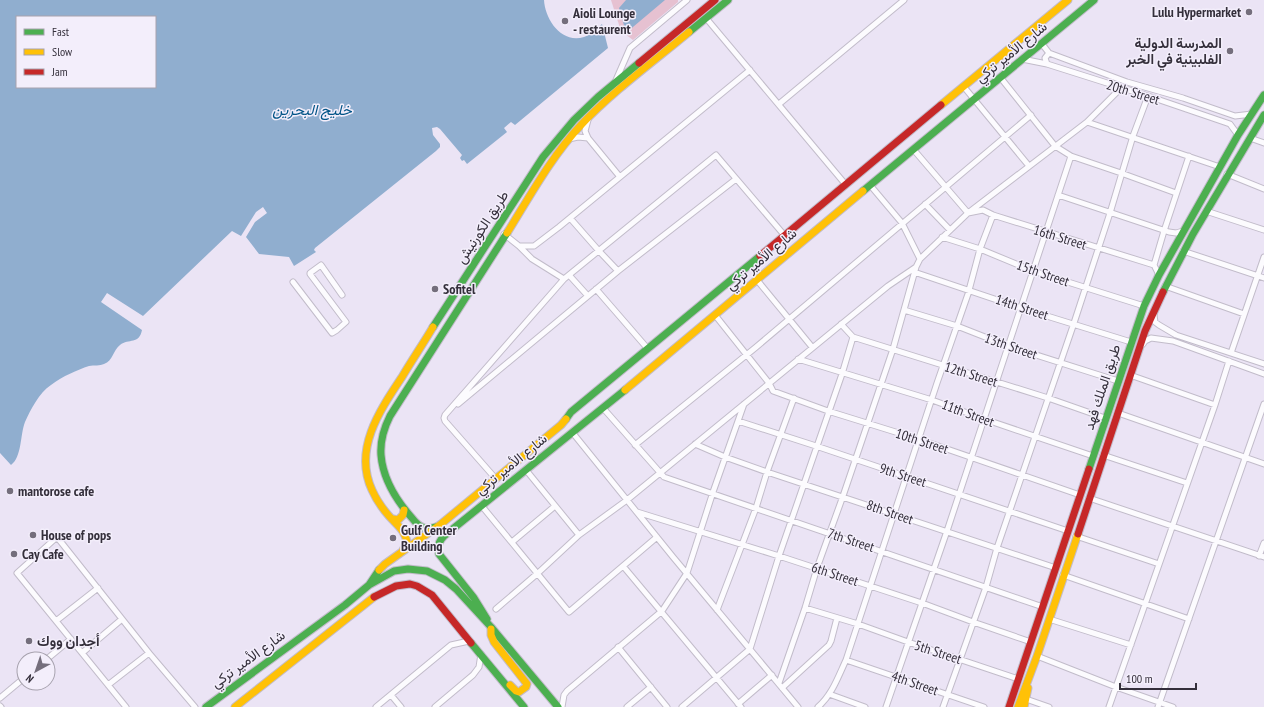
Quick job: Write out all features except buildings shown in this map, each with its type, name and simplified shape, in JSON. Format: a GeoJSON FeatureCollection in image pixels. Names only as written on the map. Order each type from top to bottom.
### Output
{"type":"FeatureCollection","features":[{"type":"Feature","properties":{"kind":"main road","name":"طريق الكورنيش"},"geometry":{"type":"LineString","coordinates":[[398,556],[406,546],[407,540],[375,494],[366,470],[366,446],[373,423],[382,407],[543,157],[574,120],[598,97],[715,0]]}},
{"type":"Feature","properties":{"kind":"main road","name":"طريق الكورنيش"},"geometry":{"type":"LineString","coordinates":[[440,524],[431,528],[423,527],[404,510],[391,491],[383,472],[381,446],[385,426],[390,416],[552,160],[602,105],[728,0]]}},
{"type":"Feature","properties":{"kind":"main road","name":"شارع الأمير تركي"},"geometry":{"type":"LineString","coordinates":[[206,707],[345,605],[369,585],[378,572],[496,479],[561,425],[571,412],[1068,0]]}},
{"type":"Feature","properties":{"kind":"main road","name":"شارع الأمير تركي"},"geometry":{"type":"LineString","coordinates":[[491,627],[474,598],[440,554],[438,546],[441,539],[481,505],[603,408],[1094,0]]}},
{"type":"Feature","properties":{"kind":"main road","name":"طريق الملك فهد"},"geometry":{"type":"LineString","coordinates":[[1009,707],[1105,418],[1144,306],[1183,231],[1238,135],[1264,95]]}},
{"type":"Feature","properties":{"kind":"main road","name":"طريق الملك فهد"},"geometry":{"type":"LineString","coordinates":[[1018,707],[1037,656],[1145,331],[1165,286],[1183,251],[1227,174],[1264,115]]}},
{"type":"Feature","properties":{"kind":"main road"},"geometry":{"type":"LineString","coordinates":[[561,425],[571,433]]}},
{"type":"Feature","properties":{"kind":"main road"},"geometry":{"type":"LineString","coordinates":[[392,519],[398,520],[401,518],[404,510]]}},
{"type":"Feature","properties":{"kind":"main road"},"geometry":{"type":"LineString","coordinates":[[369,585],[386,574],[401,569],[427,571],[445,580],[456,589],[491,627],[558,707]]}},
{"type":"Feature","properties":{"kind":"main road","name":"شارع الأمير تركي"},"geometry":{"type":"LineString","coordinates":[[235,707],[374,597],[397,585],[411,584],[420,586],[432,594],[487,661]]}},
{"type":"Feature","properties":{"kind":"main road"},"geometry":{"type":"LineString","coordinates":[[487,661],[516,691],[519,692],[526,687],[527,684],[525,680],[495,641],[490,632],[491,627]]}},
{"type":"Feature","properties":{"kind":"main road"},"geometry":{"type":"LineString","coordinates":[[487,661],[524,707]]}},
{"type":"Feature","properties":{"kind":"main road"},"geometry":{"type":"LineString","coordinates":[[1024,707],[1030,674]]}},
{"type":"Feature","properties":{"kind":"main road"},"geometry":{"type":"LineString","coordinates":[[1005,707],[1015,688]]}},
{"type":"Feature","properties":{"kind":"street"},"geometry":{"type":"LineString","coordinates":[[615,82],[630,48],[687,0]]}},
{"type":"Feature","properties":{"kind":"street"},"geometry":{"type":"LineString","coordinates":[[779,104],[904,0]]}},
{"type":"Feature","properties":{"kind":"street"},"geometry":{"type":"LineString","coordinates":[[706,18],[846,185]]}},
{"type":"Feature","properties":{"kind":"street"},"geometry":{"type":"LineString","coordinates":[[1042,44],[1049,53],[1045,58],[1047,64]]}},
{"type":"Feature","properties":{"kind":"street","name":"20th Street"},"geometry":{"type":"LineString","coordinates":[[1049,53],[1127,82],[1183,98],[1235,116],[1252,114]]}},
{"type":"Feature","properties":{"kind":"street","name":"20th Street"},"geometry":{"type":"LineString","coordinates":[[1022,59],[1047,64],[1230,124]]}},
{"type":"Feature","properties":{"kind":"street"},"geometry":{"type":"LineString","coordinates":[[519,246],[534,246],[750,70]]}},
{"type":"Feature","properties":{"kind":"street"},"geometry":{"type":"LineString","coordinates":[[1000,77],[1055,146],[1071,156],[1176,193]]}},
{"type":"Feature","properties":{"kind":"street"},"geometry":{"type":"LineString","coordinates":[[964,87],[1029,166]]}},
{"type":"Feature","properties":{"kind":"street"},"geometry":{"type":"LineString","coordinates":[[781,685],[817,568],[856,460],[880,384],[893,349],[915,270],[920,258],[968,213],[1087,122],[1121,88]]}},
{"type":"Feature","properties":{"kind":"street"},"geometry":{"type":"LineString","coordinates":[[943,707],[986,587],[997,548],[1061,362],[1110,213],[1133,136],[1148,96]]}},
{"type":"Feature","properties":{"kind":"street"},"geometry":{"type":"LineString","coordinates":[[635,445],[747,354],[1031,116]]}},
{"type":"Feature","properties":{"kind":"street"},"geometry":{"type":"LineString","coordinates":[[1235,116],[1230,124],[1238,135]]}},
{"type":"Feature","properties":{"kind":"street"},"geometry":{"type":"LineString","coordinates":[[590,117],[585,131],[588,138],[620,176]]}},
{"type":"Feature","properties":{"kind":"street"},"geometry":{"type":"LineString","coordinates":[[1087,122],[1133,136],[1220,167]]}},
{"type":"Feature","properties":{"kind":"street"},"geometry":{"type":"LineString","coordinates":[[570,140],[578,137],[588,138]]}},
{"type":"Feature","properties":{"kind":"street"},"geometry":{"type":"LineString","coordinates":[[1250,138],[1264,143]]}},
{"type":"Feature","properties":{"kind":"street"},"geometry":{"type":"LineString","coordinates":[[913,149],[968,213]]}},
{"type":"Feature","properties":{"kind":"street"},"geometry":{"type":"LineString","coordinates":[[496,479],[445,421],[445,415],[564,279],[716,155],[785,236]]}},
{"type":"Feature","properties":{"kind":"street"},"geometry":{"type":"LineString","coordinates":[[886,707],[947,531],[1071,156]]}},
{"type":"Feature","properties":{"kind":"street"},"geometry":{"type":"LineString","coordinates":[[1159,275],[1154,265],[1189,156]]}},
{"type":"Feature","properties":{"kind":"street"},"geometry":{"type":"LineString","coordinates":[[1227,174],[1264,189]]}},
{"type":"Feature","properties":{"kind":"street"},"geometry":{"type":"LineString","coordinates":[[445,415],[618,271],[736,179]]}},
{"type":"Feature","properties":{"kind":"street"},"geometry":{"type":"LineString","coordinates":[[870,185],[902,223],[920,258]]}},
{"type":"Feature","properties":{"kind":"street"},"geometry":{"type":"LineString","coordinates":[[1058,196],[1164,231],[1173,233],[1183,231]]}},
{"type":"Feature","properties":{"kind":"street"},"geometry":{"type":"LineString","coordinates":[[925,204],[950,230]]}},
{"type":"Feature","properties":{"kind":"street","name":"16th Street"},"geometry":{"type":"LineString","coordinates":[[968,213],[983,210],[993,216],[1154,265]]}},
{"type":"Feature","properties":{"kind":"street"},"geometry":{"type":"LineString","coordinates":[[1206,211],[1264,230]]}},
{"type":"Feature","properties":{"kind":"street"},"geometry":{"type":"LineString","coordinates":[[818,707],[825,701],[846,660],[918,439],[969,290],[980,249],[993,216]]}},
{"type":"Feature","properties":{"kind":"street"},"geometry":{"type":"LineString","coordinates":[[570,218],[618,271]]}},
{"type":"Feature","properties":{"kind":"street"},"geometry":{"type":"LineString","coordinates":[[504,234],[532,259],[564,279]]}},
{"type":"Feature","properties":{"kind":"street","name":"15th Street"},"geometry":{"type":"LineString","coordinates":[[942,237],[980,249],[1033,271],[1144,306]]}},
{"type":"Feature","properties":{"kind":"street"},"geometry":{"type":"LineString","coordinates":[[1183,251],[1264,278]]}},
{"type":"Feature","properties":{"kind":"street"},"geometry":{"type":"LineString","coordinates":[[1231,354],[1264,257]]}},
{"type":"Feature","properties":{"kind":"street"},"geometry":{"type":"LineString","coordinates":[[293,282],[332,333],[346,322],[310,273],[321,264],[342,295]]}},
{"type":"Feature","properties":{"kind":"street"},"geometry":{"type":"LineString","coordinates":[[496,609],[579,535],[627,500],[769,382],[888,286],[915,270]]}},
{"type":"Feature","properties":{"kind":"street","name":"14th Street"},"geometry":{"type":"LineString","coordinates":[[915,270],[1021,308],[1074,323],[1131,342]]}},
{"type":"Feature","properties":{"kind":"street"},"geometry":{"type":"LineString","coordinates":[[569,275],[588,296]]}},
{"type":"Feature","properties":{"kind":"street"},"geometry":{"type":"LineString","coordinates":[[757,280],[812,347]]}},
{"type":"Feature","properties":{"kind":"street"},"geometry":{"type":"LineString","coordinates":[[1165,286],[1244,314]]}},
{"type":"Feature","properties":{"kind":"street"},"geometry":{"type":"LineString","coordinates":[[596,289],[648,349]]}},
{"type":"Feature","properties":{"kind":"street"},"geometry":{"type":"LineString","coordinates":[[1155,308],[1155,322],[1176,336]]}},
{"type":"Feature","properties":{"kind":"street","name":"13th Street"},"geometry":{"type":"LineString","coordinates":[[904,310],[957,326],[1008,346],[1118,381]]}},
{"type":"Feature","properties":{"kind":"street","name":"10th Street"},"geometry":{"type":"LineString","coordinates":[[715,314],[769,382],[773,391],[828,411],[918,439],[1080,495]]}},
{"type":"Feature","properties":{"kind":"street"},"geometry":{"type":"LineString","coordinates":[[682,707],[750,648],[779,556],[842,374],[853,337],[841,324]]}},
{"type":"Feature","properties":{"kind":"street"},"geometry":{"type":"LineString","coordinates":[[1264,364],[1176,336],[1161,329],[1159,330],[1159,337],[1264,374]]}},
{"type":"Feature","properties":{"kind":"street","name":"12th Street"},"geometry":{"type":"LineString","coordinates":[[853,337],[1048,398],[1105,418]]}},
{"type":"Feature","properties":{"kind":"street"},"geometry":{"type":"LineString","coordinates":[[1139,350],[1145,341],[1151,338],[1173,341]]}},
{"type":"Feature","properties":{"kind":"street","name":"11th Street"},"geometry":{"type":"LineString","coordinates":[[798,359],[842,374],[932,400],[984,420],[1093,456]]}},
{"type":"Feature","properties":{"kind":"street"},"geometry":{"type":"LineString","coordinates":[[1110,707],[1229,362]]}},
{"type":"Feature","properties":{"kind":"street"},"geometry":{"type":"LineString","coordinates":[[1130,375],[1215,405]]}},
{"type":"Feature","properties":{"kind":"street"},"geometry":{"type":"LineString","coordinates":[[717,610],[743,545],[767,472],[794,398]]}},
{"type":"Feature","properties":{"kind":"street"},"geometry":{"type":"LineString","coordinates":[[562,707],[564,695],[567,691],[662,611],[687,573],[713,492],[744,404]]}},
{"type":"Feature","properties":{"kind":"street"},"geometry":{"type":"LineString","coordinates":[[1159,705],[1264,404]]}},
{"type":"Feature","properties":{"kind":"street"},"geometry":{"type":"LineString","coordinates":[[603,408],[660,472]]}},
{"type":"Feature","properties":{"kind":"street"},"geometry":{"type":"LineString","coordinates":[[1118,412],[1264,464]]}},
{"type":"Feature","properties":{"kind":"street","name":"9th Street"},"geometry":{"type":"LineString","coordinates":[[738,421],[1068,531]]}},
{"type":"Feature","properties":{"kind":"street"},"geometry":{"type":"LineString","coordinates":[[571,433],[798,707]]}},
{"type":"Feature","properties":{"kind":"street","name":"8th Street"},"geometry":{"type":"LineString","coordinates":[[695,444],[725,457],[767,472],[804,483],[1056,568]]}},
{"type":"Feature","properties":{"kind":"street"},"geometry":{"type":"LineString","coordinates":[[1103,455],[1187,483]]}},
{"type":"Feature","properties":{"kind":"street"},"geometry":{"type":"LineString","coordinates":[[526,470],[579,535]]}},
{"type":"Feature","properties":{"kind":"street","name":"7th Street"},"geometry":{"type":"LineString","coordinates":[[660,472],[664,476],[830,534],[882,550],[1043,607]]}},
{"type":"Feature","properties":{"kind":"street"},"geometry":{"type":"LineString","coordinates":[[1089,498],[1262,556],[1264,543]]}},
{"type":"Feature","properties":{"kind":"street"},"geometry":{"type":"LineString","coordinates":[[481,505],[569,612],[657,537]]}},
{"type":"Feature","properties":{"kind":"street"},"geometry":{"type":"LineString","coordinates":[[512,542],[555,506]]}},
{"type":"Feature","properties":{"kind":"street","name":"6th Street"},"geometry":{"type":"LineString","coordinates":[[637,512],[817,568],[922,603],[1031,642]]}},
{"type":"Feature","properties":{"kind":"street"},"geometry":{"type":"LineString","coordinates":[[1076,536],[1159,564]]}},
{"type":"Feature","properties":{"kind":"street"},"geometry":{"type":"LineString","coordinates":[[126,707],[17,573],[57,537],[149,653],[195,707]]}},
{"type":"Feature","properties":{"kind":"street"},"geometry":{"type":"LineString","coordinates":[[623,566],[739,705],[772,675]]}},
{"type":"Feature","properties":{"kind":"street"},"geometry":{"type":"LineString","coordinates":[[1064,575],[1189,619]]}},
{"type":"Feature","properties":{"kind":"street"},"geometry":{"type":"LineString","coordinates":[[56,621],[98,588]]}},
{"type":"Feature","properties":{"kind":"street","name":"5th Street"},"geometry":{"type":"LineString","coordinates":[[805,608],[858,624],[1018,679]]}},
{"type":"Feature","properties":{"kind":"street"},"geometry":{"type":"LineString","coordinates":[[82,653],[122,618]]}},
{"type":"Feature","properties":{"kind":"street"},"geometry":{"type":"LineString","coordinates":[[781,685],[829,645],[837,618]]}},
{"type":"Feature","properties":{"kind":"street"},"geometry":{"type":"LineString","coordinates":[[1049,619],[1131,645]]}},
{"type":"Feature","properties":{"kind":"street"},"geometry":{"type":"LineString","coordinates":[[56,652],[71,639]]}},
{"type":"Feature","properties":{"kind":"street"},"geometry":{"type":"LineString","coordinates":[[376,707],[451,645],[470,640]]}},
{"type":"Feature","properties":{"kind":"street"},"geometry":{"type":"LineString","coordinates":[[618,648],[667,707]]}},
{"type":"Feature","properties":{"kind":"street"},"geometry":{"type":"LineString","coordinates":[[108,685],[149,653]]}},
{"type":"Feature","properties":{"kind":"street"},"geometry":{"type":"LineString","coordinates":[[435,707],[473,676],[479,667],[481,653]]}},
{"type":"Feature","properties":{"kind":"street"},"geometry":{"type":"LineString","coordinates":[[1037,656],[1159,705],[1173,707]]}},
{"type":"Feature","properties":{"kind":"street","name":"4th Street"},"geometry":{"type":"LineString","coordinates":[[846,660],[984,707]]}},
{"type":"Feature","properties":{"kind":"street"},"geometry":{"type":"LineString","coordinates":[[0,698],[16,685]]}},
{"type":"Feature","properties":{"kind":"street"},"geometry":{"type":"LineString","coordinates":[[628,707],[651,687]]}},
{"type":"Feature","properties":{"kind":"street"},"geometry":{"type":"LineString","coordinates":[[391,694],[401,707]]}},
{"type":"Feature","properties":{"kind":"street"},"geometry":{"type":"LineString","coordinates":[[829,694],[865,707]]}},
{"type":"Feature","properties":{"kind":"street"},"geometry":{"type":"LineString","coordinates":[[1026,699],[1049,707]]}},
{"type":"Feature","properties":{"kind":"shaded area"},"geometry":{"type":"Polygon","coordinates":[[[611,0],[678,0],[678,2],[633,40],[621,31],[611,0]]]}},
{"type":"Feature","properties":{"kind":"water","name":"خليج البحرين"},"geometry":{"type":"Polygon","coordinates":[[[0,0],[544,0],[547,15],[551,22],[568,37],[576,38],[587,36],[602,24],[608,48],[515,125],[511,122],[504,128],[507,132],[467,164],[464,160],[462,161],[460,158],[462,155],[440,129],[437,127],[432,128],[433,135],[440,144],[440,147],[436,151],[315,248],[314,250],[316,252],[294,266],[289,257],[259,254],[246,237],[255,222],[267,213],[263,207],[256,212],[241,236],[232,231],[143,316],[107,293],[101,302],[142,330],[141,335],[139,338],[120,345],[107,363],[89,366],[75,371],[60,379],[43,392],[25,422],[19,451],[15,461],[11,465],[0,453],[0,0]]]}},
{"type":"Feature","properties":{"kind":"water"},"geometry":{"type":"Polygon","coordinates":[[[626,0],[665,0],[627,32],[619,8],[626,0]]]}},
{"type":"Feature","properties":{"kind":"traffic: fast"},"geometry":{"type":"LineString","coordinates":[[689,32],[728,0]]}},
{"type":"Feature","properties":{"kind":"traffic: fast"},"geometry":{"type":"LineString","coordinates":[[863,191],[1094,0]]}},
{"type":"Feature","properties":{"kind":"traffic: fast"},"geometry":{"type":"LineString","coordinates":[[433,327],[543,157],[574,120],[598,97],[639,63]]}},
{"type":"Feature","properties":{"kind":"traffic: fast"},"geometry":{"type":"LineString","coordinates":[[1089,469],[1144,306],[1159,275],[1238,135],[1264,95]]}},
{"type":"Feature","properties":{"kind":"traffic: fast"},"geometry":{"type":"LineString","coordinates":[[1163,292],[1193,234],[1264,115]]}},
{"type":"Feature","properties":{"kind":"traffic: fast"},"geometry":{"type":"LineString","coordinates":[[436,527],[426,528],[417,524],[391,489],[382,464],[381,445],[383,435],[390,416],[507,233]]}},
{"type":"Feature","properties":{"kind":"traffic: fast"},"geometry":{"type":"LineString","coordinates":[[566,419],[571,412],[760,256]]}},
{"type":"Feature","properties":{"kind":"traffic: fast"},"geometry":{"type":"LineString","coordinates":[[487,619],[474,598],[439,554],[438,547],[441,540],[444,536],[625,390]]}},
{"type":"Feature","properties":{"kind":"traffic: fast"},"geometry":{"type":"LineString","coordinates":[[369,585],[394,571],[408,569],[427,571],[445,580],[456,589],[491,627],[558,707]]}},
{"type":"Feature","properties":{"kind":"traffic: fast"},"geometry":{"type":"LineString","coordinates":[[206,707],[345,605],[369,585],[379,570]]}},
{"type":"Feature","properties":{"kind":"traffic: fast"},"geometry":{"type":"LineString","coordinates":[[471,643],[524,707]]}},
{"type":"Feature","properties":{"kind":"traffic: slow"},"geometry":{"type":"LineString","coordinates":[[941,105],[1068,0]]}},
{"type":"Feature","properties":{"kind":"traffic: slow"},"geometry":{"type":"LineString","coordinates":[[507,233],[550,163],[570,137],[593,112],[689,32]]}},
{"type":"Feature","properties":{"kind":"traffic: slow"},"geometry":{"type":"LineString","coordinates":[[625,390],[863,191]]}},
{"type":"Feature","properties":{"kind":"traffic: slow"},"geometry":{"type":"LineString","coordinates":[[403,550],[407,543],[405,535],[382,507],[372,490],[367,475],[367,445],[372,430],[385,403],[433,327]]}},
{"type":"Feature","properties":{"kind":"traffic: slow"},"geometry":{"type":"LineString","coordinates":[[379,570],[385,564],[441,524],[561,425],[566,419]]}},
{"type":"Feature","properties":{"kind":"traffic: slow"},"geometry":{"type":"LineString","coordinates":[[393,519],[398,520],[403,515],[404,510]]}},
{"type":"Feature","properties":{"kind":"traffic: slow"},"geometry":{"type":"LineString","coordinates":[[1018,707],[1037,656],[1078,534]]}},
{"type":"Feature","properties":{"kind":"traffic: slow"},"geometry":{"type":"LineString","coordinates":[[235,707],[374,597]]}},
{"type":"Feature","properties":{"kind":"traffic: slow"},"geometry":{"type":"LineString","coordinates":[[491,629],[491,635],[494,642],[527,684],[526,687],[519,692],[510,685]]}},
{"type":"Feature","properties":{"kind":"traffic: slow"},"geometry":{"type":"LineString","coordinates":[[1024,707],[1028,688]]}},
{"type":"Feature","properties":{"kind":"traffic: jam"},"geometry":{"type":"LineString","coordinates":[[639,63],[715,0]]}},
{"type":"Feature","properties":{"kind":"traffic: jam"},"geometry":{"type":"LineString","coordinates":[[760,256],[941,105]]}},
{"type":"Feature","properties":{"kind":"traffic: jam"},"geometry":{"type":"LineString","coordinates":[[1078,534],[1145,331],[1163,292]]}},
{"type":"Feature","properties":{"kind":"traffic: jam"},"geometry":{"type":"LineString","coordinates":[[1009,707],[1089,469]]}},
{"type":"Feature","properties":{"kind":"traffic: jam"},"geometry":{"type":"LineString","coordinates":[[374,597],[396,586],[410,584],[417,586],[432,595],[471,643]]}},
{"type":"Feature","properties":{"kind":"place","name":"Lulu Hypermarket"},"geometry":{"type":"Point","coordinates":[1249,12]}},
{"type":"Feature","properties":{"kind":"place","name":"Aioli Lounge - restaurent"},"geometry":{"type":"Point","coordinates":[565,21]}},
{"type":"Feature","properties":{"kind":"place","name":"المدرسة الدولية الفلبينية في الخبر"},"geometry":{"type":"Point","coordinates":[1230,51]}},
{"type":"Feature","properties":{"kind":"place","name":"Sofitel"},"geometry":{"type":"Point","coordinates":[435,289]}},
{"type":"Feature","properties":{"kind":"place","name":"mantorose cafe"},"geometry":{"type":"Point","coordinates":[10,491]}},
{"type":"Feature","properties":{"kind":"place","name":"House of pops"},"geometry":{"type":"Point","coordinates":[33,535]}},
{"type":"Feature","properties":{"kind":"place","name":"Gulf Center Building"},"geometry":{"type":"Point","coordinates":[393,538]}},
{"type":"Feature","properties":{"kind":"place","name":"Cay Cafe"},"geometry":{"type":"Point","coordinates":[14,554]}},
{"type":"Feature","properties":{"kind":"place","name":"أجدان ووك"},"geometry":{"type":"Point","coordinates":[29,641]}}]}
